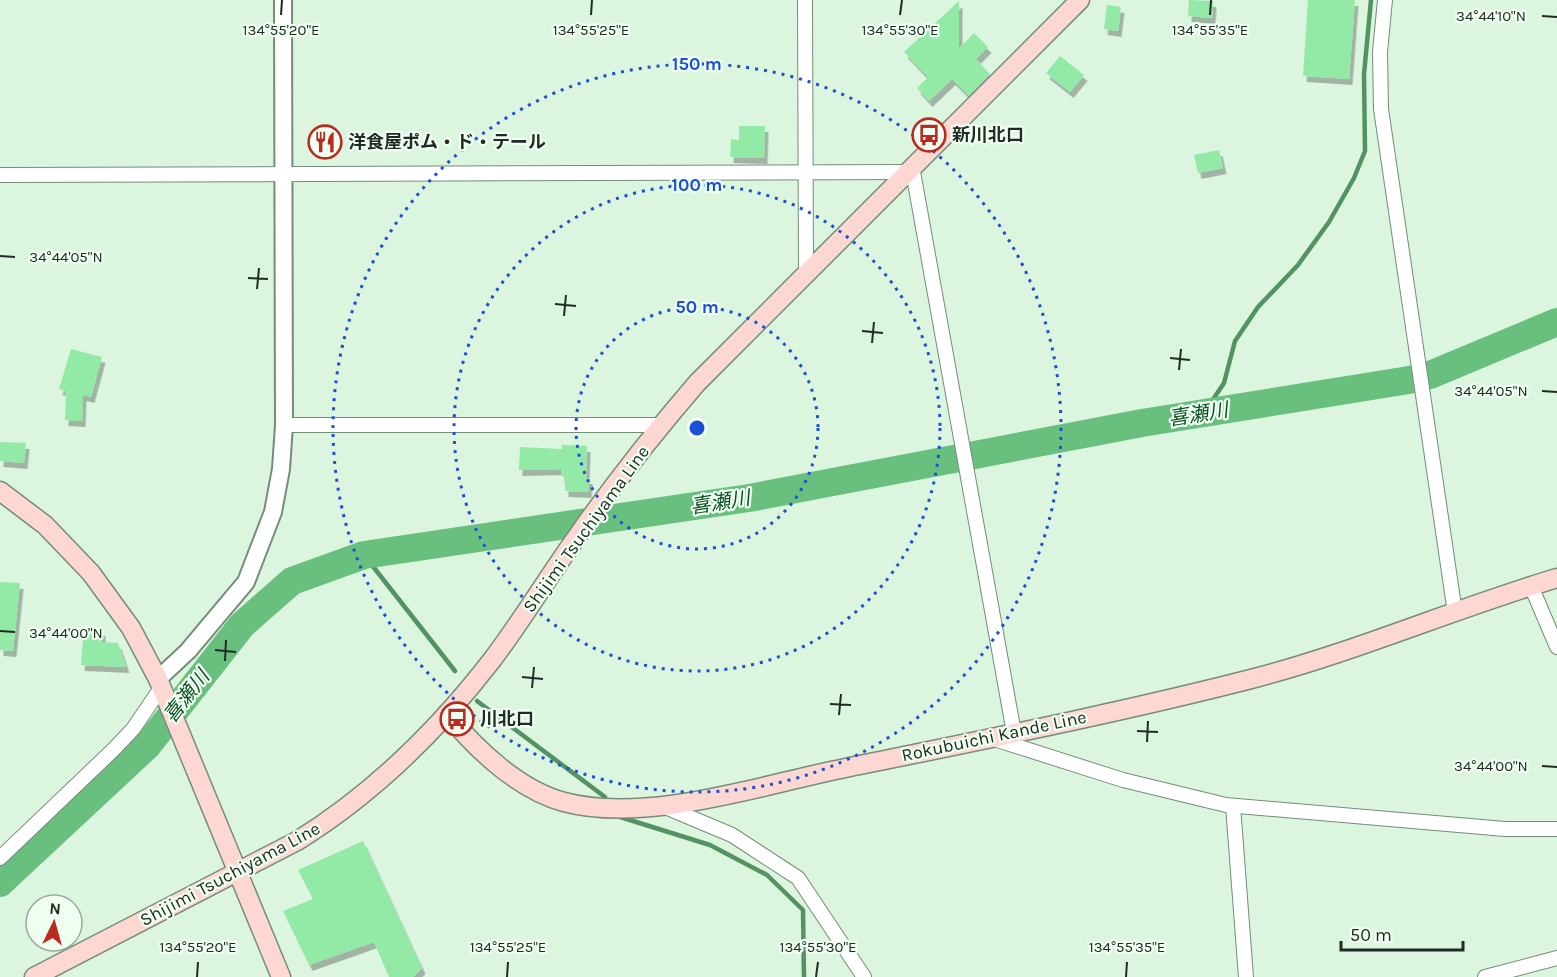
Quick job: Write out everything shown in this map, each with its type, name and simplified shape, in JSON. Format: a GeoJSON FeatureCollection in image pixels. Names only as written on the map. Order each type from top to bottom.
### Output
{"type":"FeatureCollection","features":[{"type":"Feature","properties":{"kind":"main road","name":"Shijimi Tsuchiyama Line"},"geometry":{"type":"LineString","coordinates":[[34,977],[297,841],[339,816],[397,766],[448,715],[493,659],[598,508],[661,425],[697,383],[1080,0]]}},
{"type":"Feature","properties":{"kind":"main road"},"geometry":{"type":"LineString","coordinates":[[0,491],[45,525],[91,573],[131,628],[160,686],[281,977]]}},
{"type":"Feature","properties":{"kind":"main road","name":"Rokubuichi Kande Line"},"geometry":{"type":"LineString","coordinates":[[448,715],[502,767],[538,793],[566,803],[663,806],[1014,733],[1256,678],[1335,654],[1557,578]]}},
{"type":"Feature","properties":{"kind":"street"},"geometry":{"type":"LineString","coordinates":[[0,858],[133,729],[160,686],[246,582],[273,512],[281,469],[284,424],[284,0]]}},
{"type":"Feature","properties":{"kind":"street"},"geometry":{"type":"LineString","coordinates":[[805,0],[807,274]]}},
{"type":"Feature","properties":{"kind":"street"},"geometry":{"type":"LineString","coordinates":[[1385,0],[1380,52],[1382,109],[1455,613]]}},
{"type":"Feature","properties":{"kind":"street"},"geometry":{"type":"LineString","coordinates":[[0,175],[910,169],[1014,733]]}},
{"type":"Feature","properties":{"kind":"street"},"geometry":{"type":"LineString","coordinates":[[284,424],[661,425]]}},
{"type":"Feature","properties":{"kind":"street"},"geometry":{"type":"LineString","coordinates":[[1531,586],[1557,647]]}},
{"type":"Feature","properties":{"kind":"street"},"geometry":{"type":"LineString","coordinates":[[990,738],[1124,780],[1233,806],[1505,829],[1557,829]]}},
{"type":"Feature","properties":{"kind":"street"},"geometry":{"type":"LineString","coordinates":[[663,806],[732,835],[798,878],[864,977]]}},
{"type":"Feature","properties":{"kind":"street"},"geometry":{"type":"LineString","coordinates":[[1233,806],[1246,977]]}},
{"type":"Feature","properties":{"kind":"street"},"geometry":{"type":"LineString","coordinates":[[1485,977],[1557,958]]}},
{"type":"Feature","properties":{"kind":"building"},"geometry":{"type":"Polygon","coordinates":[[[1189,0],[1213,1],[1212,18],[1188,16],[1189,0]]]}},
{"type":"Feature","properties":{"kind":"building"},"geometry":{"type":"Polygon","coordinates":[[[1308,0],[1355,0],[1349,79],[1303,76],[1308,0]]]}},
{"type":"Feature","properties":{"kind":"building"},"geometry":{"type":"Polygon","coordinates":[[[959,1],[959,48],[974,33],[988,47],[976,59],[990,74],[969,96],[952,79],[929,101],[917,88],[928,77],[904,52],[959,1]]]}},
{"type":"Feature","properties":{"kind":"building"},"geometry":{"type":"Polygon","coordinates":[[[1107,5],[1121,7],[1118,31],[1104,29],[1107,5]]]}},
{"type":"Feature","properties":{"kind":"building"},"geometry":{"type":"Polygon","coordinates":[[[1060,56],[1084,75],[1070,92],[1046,73],[1060,56]]]}},
{"type":"Feature","properties":{"kind":"building"},"geometry":{"type":"Polygon","coordinates":[[[739,126],[765,126],[764,158],[730,157],[731,139],[739,140],[739,126]]]}},
{"type":"Feature","properties":{"kind":"building"},"geometry":{"type":"Polygon","coordinates":[[[1219,150],[1223,168],[1198,173],[1194,155],[1219,150]]]}},
{"type":"Feature","properties":{"kind":"building"},"geometry":{"type":"Polygon","coordinates":[[[71,349],[102,357],[91,397],[83,395],[82,421],[65,420],[66,391],[59,389],[71,349]]]}},
{"type":"Feature","properties":{"kind":"building"},"geometry":{"type":"Polygon","coordinates":[[[0,442],[26,443],[24,463],[0,461],[0,442]]]}},
{"type":"Feature","properties":{"kind":"building"},"geometry":{"type":"Polygon","coordinates":[[[562,445],[587,446],[588,492],[565,491],[565,477],[561,476],[561,469],[519,470],[520,447],[562,449],[562,445]]]}},
{"type":"Feature","properties":{"kind":"building"},"geometry":{"type":"Polygon","coordinates":[[[0,582],[20,583],[13,651],[0,650],[0,582]]]}},
{"type":"Feature","properties":{"kind":"building"},"geometry":{"type":"Polygon","coordinates":[[[84,628],[102,630],[102,642],[118,643],[126,667],[81,665],[84,628]]]}},
{"type":"Feature","properties":{"kind":"building"},"geometry":{"type":"Polygon","coordinates":[[[363,841],[422,968],[413,977],[389,977],[374,942],[309,965],[283,911],[313,899],[298,870],[363,841]]]}},
{"type":"Feature","properties":{"kind":"waterway"},"geometry":{"type":"LineString","coordinates":[[1204,413],[1224,383],[1235,341],[1258,307],[1298,265],[1329,222],[1354,178],[1365,151],[1364,74],[1371,0]]}},
{"type":"Feature","properties":{"kind":"waterway","name":"喜瀬川"},"geometry":{"type":"LineString","coordinates":[[0,883],[147,746],[242,625],[292,581],[364,555],[749,498],[1142,423],[1409,380],[1430,375],[1557,322]]}},
{"type":"Feature","properties":{"kind":"waterway"},"geometry":{"type":"LineString","coordinates":[[364,555],[455,671]]}},
{"type":"Feature","properties":{"kind":"waterway"},"geometry":{"type":"LineString","coordinates":[[477,701],[605,797]]}},
{"type":"Feature","properties":{"kind":"waterway"},"geometry":{"type":"LineString","coordinates":[[617,816],[710,845],[767,875],[803,910],[804,977]]}},
{"type":"Feature","properties":{"kind":"place","name":"新川北口"},"geometry":{"type":"Point","coordinates":[929,135]}},
{"type":"Feature","properties":{"kind":"place","name":"洋食屋ポム・ド・テール"},"geometry":{"type":"Point","coordinates":[325,142]}},
{"type":"Feature","properties":{"kind":"place","name":"川北口"},"geometry":{"type":"Point","coordinates":[457,719]}}]}
